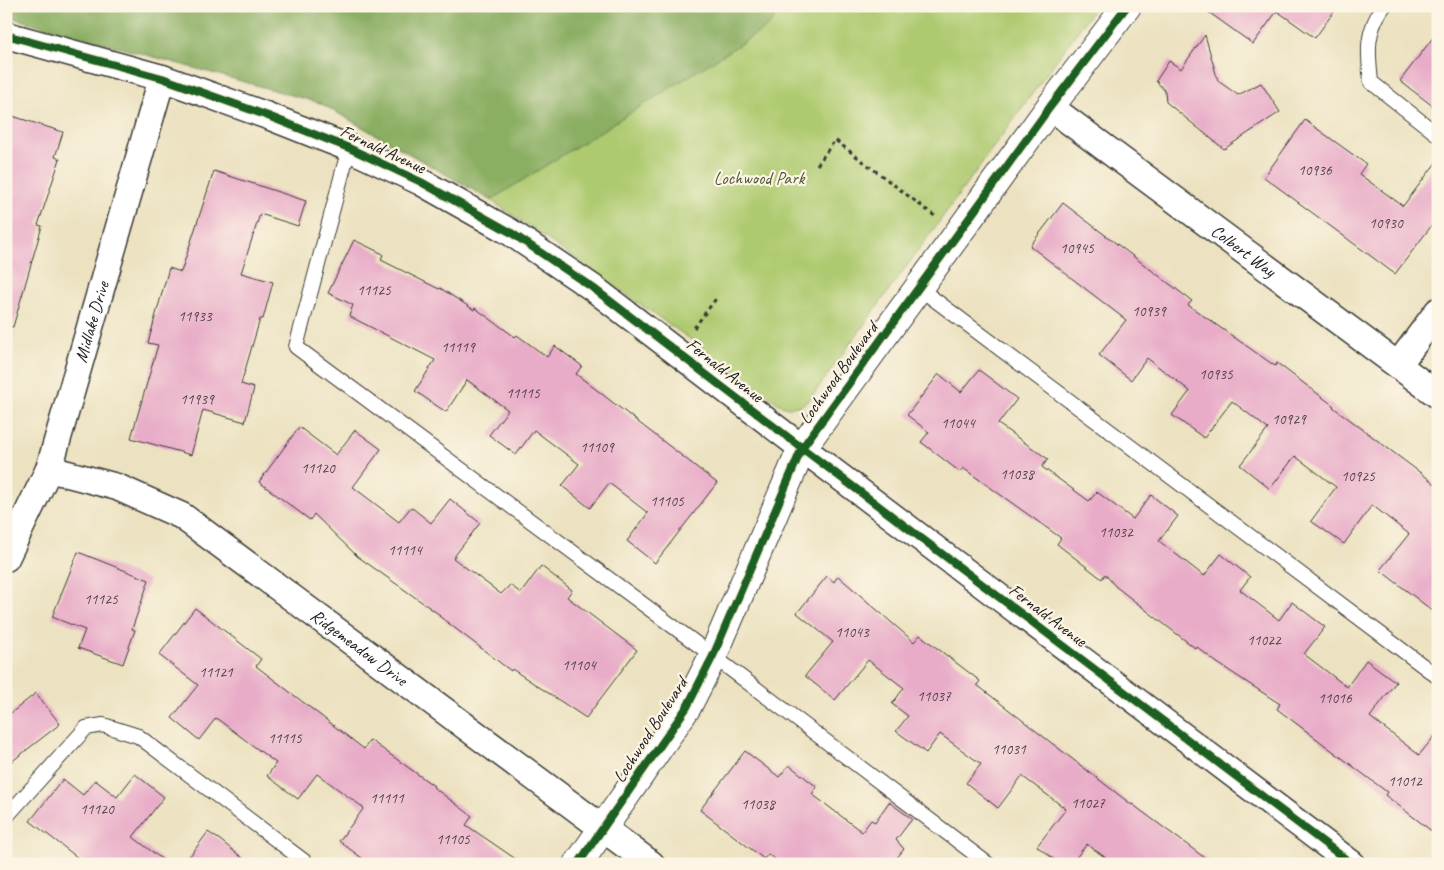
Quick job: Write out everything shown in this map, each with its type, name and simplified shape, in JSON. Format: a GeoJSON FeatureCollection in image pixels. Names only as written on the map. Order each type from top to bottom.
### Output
{"type":"FeatureCollection","features":[{"type":"Feature","properties":{"kind":"street","name":"Lochwood Boulevard"},"geometry":{"type":"LineString","coordinates":[[578,864],[687,707],[713,656],[802,448],[1050,107],[1127,6]]}},
{"type":"Feature","properties":{"kind":"street","name":"Fernald Avenue"},"geometry":{"type":"LineString","coordinates":[[6,35],[162,78],[268,116],[349,148],[421,182],[510,232],[593,288],[1352,864]]}},
{"type":"Feature","properties":{"kind":"street","name":"Midlake Drive"},"geometry":{"type":"LineString","coordinates":[[6,558],[48,470],[162,78]]}},
{"type":"Feature","properties":{"kind":"street","name":"Colbert Way"},"geometry":{"type":"LineString","coordinates":[[1050,107],[1438,394]]}},
{"type":"Feature","properties":{"kind":"street"},"geometry":{"type":"LineString","coordinates":[[1398,366],[1438,311]]}},
{"type":"Feature","properties":{"kind":"street","name":"Ridgemeadow Drive"},"geometry":{"type":"LineString","coordinates":[[48,470],[117,488],[182,516],[651,864]]}},
{"type":"Feature","properties":{"kind":"lane"},"geometry":{"type":"LineString","coordinates":[[1384,6],[1375,18],[1368,45],[1370,82],[1438,135]]}},
{"type":"Feature","properties":{"kind":"lane"},"geometry":{"type":"LineString","coordinates":[[349,148],[296,347],[713,656],[988,864]]}},
{"type":"Feature","properties":{"kind":"lane"},"geometry":{"type":"LineString","coordinates":[[919,288],[1438,677]]}},
{"type":"Feature","properties":{"kind":"lane"},"geometry":{"type":"LineString","coordinates":[[6,817],[86,728],[103,725],[138,736],[308,864]]}},
{"type":"Feature","properties":{"kind":"path"},"geometry":{"type":"LineString","coordinates":[[817,165],[835,140],[937,217]]}},
{"type":"Feature","properties":{"kind":"path"},"geometry":{"type":"LineString","coordinates":[[694,328],[718,296]]}},
{"type":"Feature","properties":{"kind":"green space"},"geometry":{"type":"Polygon","coordinates":[[[6,6],[783,6],[769,26],[491,200],[320,103],[6,16],[6,6]]]}},
{"type":"Feature","properties":{"kind":"green space","name":"Lochwood Park"},"geometry":{"type":"Polygon","coordinates":[[[295,6],[1096,6],[810,399],[800,406],[788,407],[779,404],[733,369],[491,200],[320,103],[295,6]]]}},
{"type":"Feature","properties":{"kind":"building"},"geometry":{"type":"Polygon","coordinates":[[[1200,6],[1338,6],[1315,38],[1277,11],[1253,44],[1200,6]]]}},
{"type":"Feature","properties":{"kind":"building"},"geometry":{"type":"Polygon","coordinates":[[[1438,31],[1438,110],[1400,81],[1438,31]]]}},
{"type":"Feature","properties":{"kind":"building"},"geometry":{"type":"Polygon","coordinates":[[[1205,35],[1218,81],[1238,95],[1261,83],[1280,112],[1224,149],[1166,102],[1165,91],[1156,81],[1169,61],[1181,69],[1205,35]]]}},
{"type":"Feature","properties":{"kind":"building"},"geometry":{"type":"Polygon","coordinates":[[[6,114],[63,132],[55,157],[60,159],[38,225],[42,226],[13,327],[6,326],[6,114]]]}},
{"type":"Feature","properties":{"kind":"building"},"geometry":{"type":"Polygon","coordinates":[[[1305,120],[1366,164],[1359,174],[1403,206],[1438,160],[1438,217],[1395,274],[1264,177],[1305,120]]]}},
{"type":"Feature","properties":{"kind":"building"},"geometry":{"type":"Polygon","coordinates":[[[214,171],[306,201],[298,226],[260,214],[241,273],[273,282],[263,319],[260,319],[241,384],[254,388],[245,422],[203,410],[191,455],[131,438],[158,345],[148,343],[169,268],[181,272],[214,171]]]}},
{"type":"Feature","properties":{"kind":"building"},"geometry":{"type":"Polygon","coordinates":[[[1063,203],[1192,301],[1188,305],[1275,366],[1277,363],[1438,486],[1438,615],[1380,570],[1409,534],[1372,505],[1344,544],[1311,521],[1336,487],[1295,456],[1270,489],[1240,465],[1268,429],[1232,401],[1204,438],[1172,415],[1190,391],[1147,358],[1131,380],[1099,355],[1126,320],[1030,246],[1063,203]]]}},
{"type":"Feature","properties":{"kind":"building"},"geometry":{"type":"Polygon","coordinates":[[[354,240],[383,254],[381,260],[440,288],[474,310],[475,308],[547,357],[555,346],[582,366],[576,374],[717,483],[655,563],[627,541],[648,513],[609,483],[590,508],[562,486],[579,464],[534,430],[516,455],[489,435],[508,410],[467,380],[446,412],[415,391],[435,360],[349,316],[353,305],[328,293],[354,240]]]}},
{"type":"Feature","properties":{"kind":"building"},"geometry":{"type":"Polygon","coordinates":[[[979,370],[1017,399],[998,424],[1048,459],[1042,467],[1089,501],[1097,492],[1133,519],[1151,495],[1178,516],[1159,541],[1204,576],[1221,554],[1250,577],[1240,590],[1279,620],[1292,602],[1325,627],[1304,654],[1347,687],[1366,660],[1396,682],[1370,717],[1419,755],[1438,732],[1438,836],[1385,795],[1387,792],[1277,709],[1280,704],[1216,662],[1196,646],[1195,648],[1115,586],[1105,574],[1102,579],[1057,544],[1061,538],[963,468],[960,472],[921,442],[929,432],[907,415],[939,374],[961,392],[979,370]]]}},
{"type":"Feature","properties":{"kind":"building"},"geometry":{"type":"Polygon","coordinates":[[[299,427],[336,455],[355,430],[381,449],[353,487],[399,522],[411,507],[431,523],[450,499],[480,523],[453,558],[501,594],[510,585],[521,593],[541,566],[572,590],[567,597],[637,650],[586,718],[512,669],[511,671],[440,615],[357,556],[314,514],[310,520],[259,482],[299,427]]]}},
{"type":"Feature","properties":{"kind":"building"},"geometry":{"type":"Polygon","coordinates":[[[78,552],[149,580],[132,629],[135,630],[123,664],[78,648],[85,630],[52,617],[78,552]]]}},
{"type":"Feature","properties":{"kind":"building"},"geometry":{"type":"Polygon","coordinates":[[[827,576],[834,582],[838,576],[914,642],[920,635],[980,681],[977,685],[1132,805],[1213,864],[1114,864],[1087,844],[1071,864],[1060,864],[1037,846],[1066,809],[1022,776],[998,808],[966,783],[981,764],[940,734],[926,753],[896,731],[908,716],[892,704],[904,688],[868,660],[835,700],[805,676],[833,642],[797,613],[827,576]]]}},
{"type":"Feature","properties":{"kind":"building"},"geometry":{"type":"Polygon","coordinates":[[[195,608],[261,659],[256,666],[364,749],[370,740],[434,786],[472,816],[466,825],[523,864],[370,864],[339,841],[364,808],[317,774],[298,799],[267,776],[276,763],[216,718],[199,740],[172,718],[198,685],[159,655],[195,608]]]}},
{"type":"Feature","properties":{"kind":"building"},"geometry":{"type":"Polygon","coordinates":[[[36,693],[60,724],[6,766],[6,717],[36,693]]]}},
{"type":"Feature","properties":{"kind":"building"},"geometry":{"type":"Polygon","coordinates":[[[745,751],[779,777],[789,765],[817,787],[812,794],[862,832],[871,820],[875,822],[889,802],[912,819],[896,840],[904,849],[892,864],[781,864],[768,854],[764,859],[700,810],[745,751]]]}},
{"type":"Feature","properties":{"kind":"building"},"geometry":{"type":"Polygon","coordinates":[[[135,774],[164,797],[133,837],[168,864],[86,864],[30,821],[63,779],[83,795],[95,780],[117,797],[135,774]]]}},
{"type":"Feature","properties":{"kind":"building"},"geometry":{"type":"Polygon","coordinates":[[[208,832],[220,840],[250,864],[184,864],[208,832]]]}},
{"type":"Feature","properties":{"kind":"cycle path"},"geometry":{"type":"LineString","coordinates":[[578,864],[687,707],[713,656],[802,448],[1050,107],[1127,6]]}},
{"type":"Feature","properties":{"kind":"cycle path"},"geometry":{"type":"LineString","coordinates":[[6,35],[162,78],[268,116],[349,148],[421,182],[510,232],[593,288],[1352,864]]}}]}
